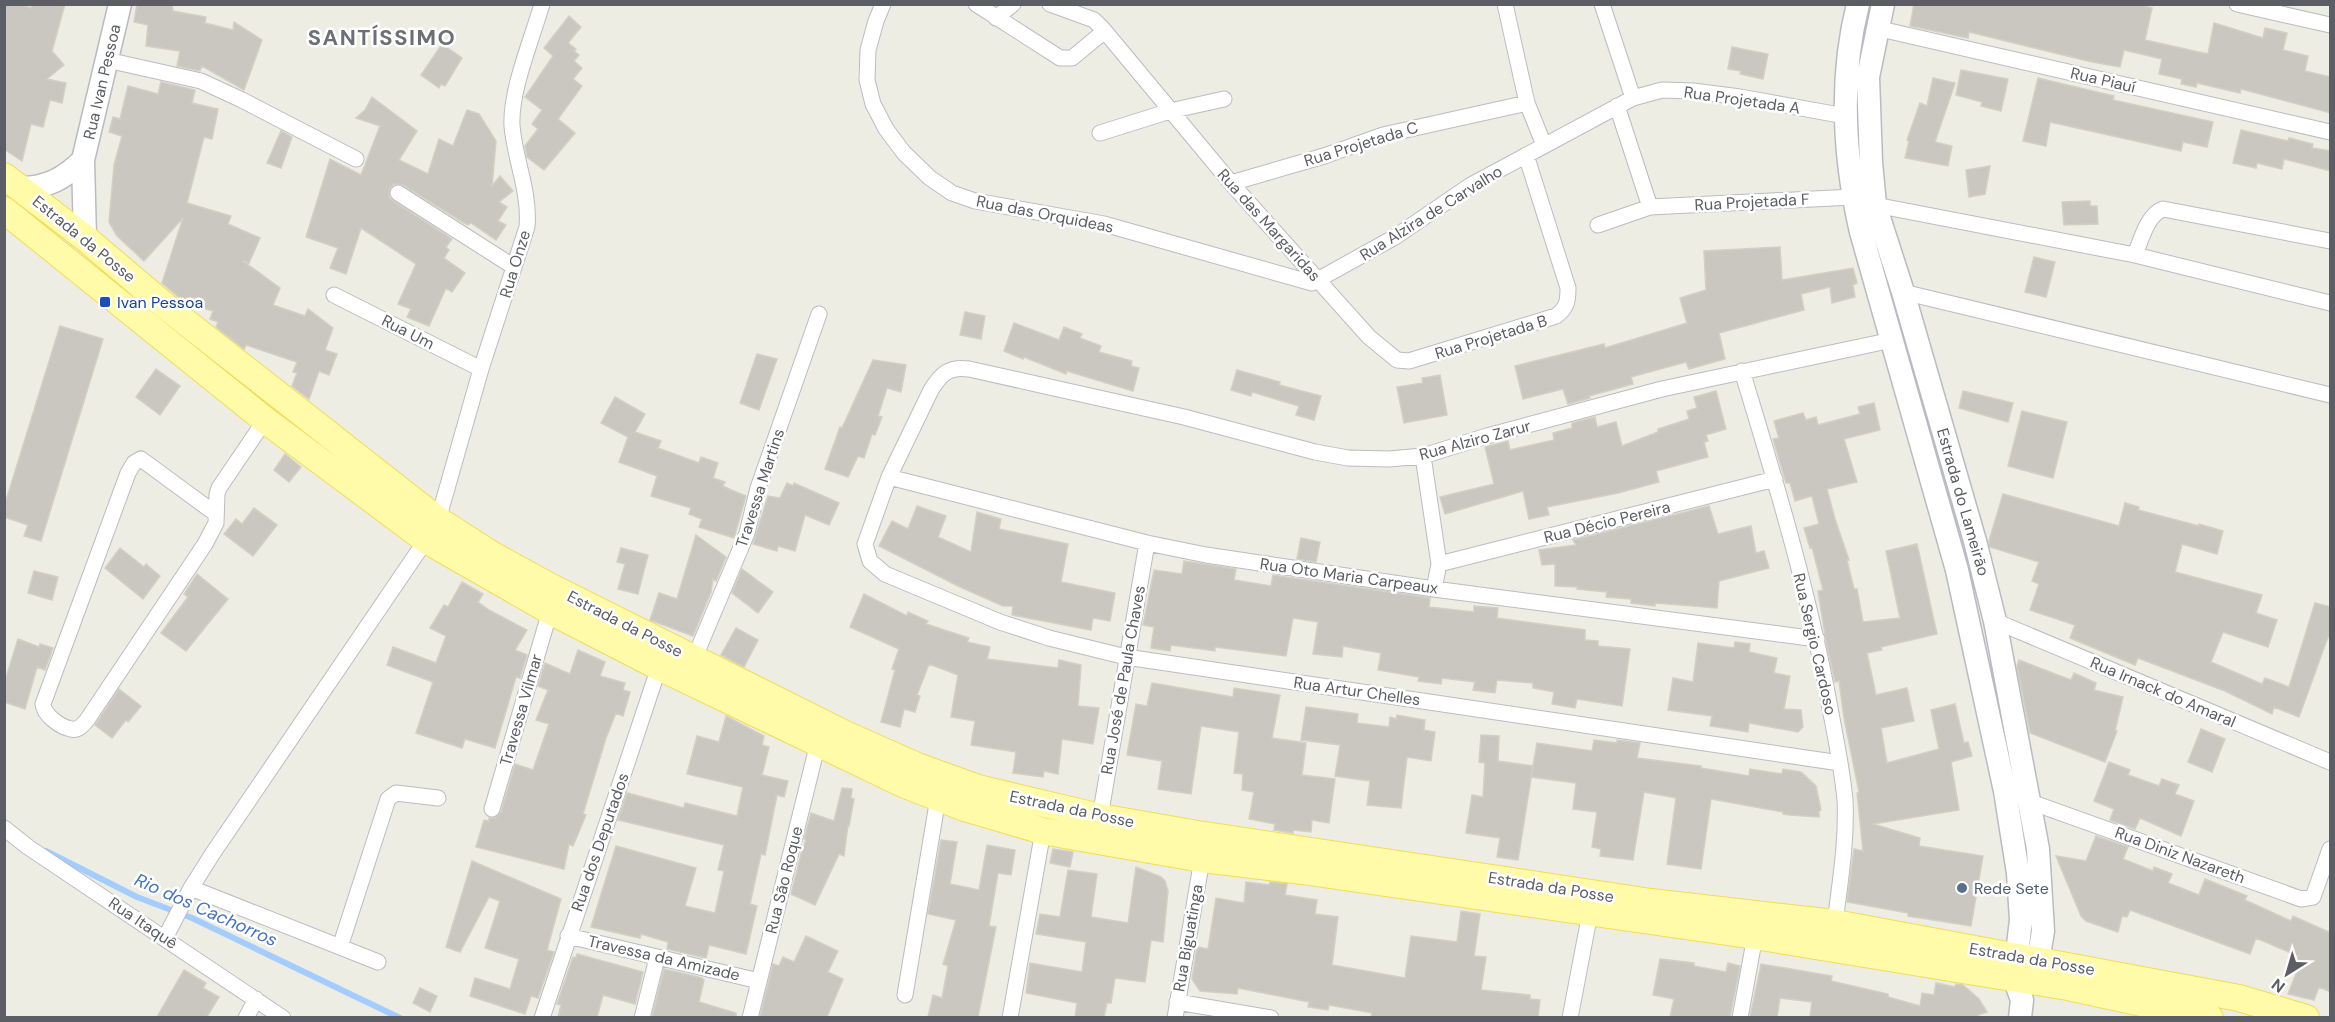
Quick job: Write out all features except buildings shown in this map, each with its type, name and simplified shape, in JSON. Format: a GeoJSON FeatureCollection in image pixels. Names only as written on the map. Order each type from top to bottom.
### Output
{"type":"FeatureCollection","features":[{"type":"Feature","properties":{"kind":"main road","name":"Rua Ivan Pessoa"},"geometry":{"type":"LineString","coordinates":[[85,238],[83,160],[120,4]]}},
{"type":"Feature","properties":{"kind":"main road","name":"Estrada do Lameirão"},"geometry":{"type":"LineString","coordinates":[[1858,4],[1847,73],[1845,116],[1853,197],[1957,570],[2005,792],[2018,873],[2024,982]]}},
{"type":"Feature","properties":{"kind":"main road","name":"Estrada do Lameirão"},"geometry":{"type":"LineString","coordinates":[[1883,4],[1876,28],[1868,77],[1875,205],[1903,292],[1975,542],[1995,621],[2038,849],[2041,878],[2043,931],[2024,982]]}},
{"type":"Feature","properties":{"kind":"main road","name":"Rua Ivan Pessoa"},"geometry":{"type":"LineString","coordinates":[[13,182],[33,188],[55,182],[83,160]]}},
{"type":"Feature","properties":{"kind":"main road","name":"Estrada da Posse"},"geometry":{"type":"LineString","coordinates":[[13,182],[85,238],[432,530],[491,554],[694,659],[845,734],[917,766],[978,788],[1100,817],[1640,901],[1835,923],[2024,982],[2239,998],[2306,1017]]}},
{"type":"Feature","properties":{"kind":"main road","name":"Estrada da Posse"},"geometry":{"type":"LineString","coordinates":[[4,210],[265,420],[550,610],[659,667],[905,785],[938,798],[1043,831],[1202,859],[1302,871],[1755,936],[2024,982],[2210,1017]]}},
{"type":"Feature","properties":{"kind":"street","name":"Rua Onze"},"geometry":{"type":"LineString","coordinates":[[432,530],[526,227],[528,212],[525,187],[512,128],[512,114],[514,97],[542,4]]}},
{"type":"Feature","properties":{"kind":"street","name":"Rua das Orquideas"},"geometry":{"type":"LineString","coordinates":[[883,4],[868,50],[867,80],[873,104],[886,129],[904,153],[930,178],[952,193],[975,201],[1104,224],[1265,269],[1302,282],[1319,281]]}},
{"type":"Feature","properties":{"kind":"street"},"geometry":{"type":"LineString","coordinates":[[976,4],[1060,58],[1072,58],[1097,39],[1103,29],[1094,20],[1050,4]]}},
{"type":"Feature","properties":{"kind":"street"},"geometry":{"type":"LineString","coordinates":[[996,18],[1012,4]]}},
{"type":"Feature","properties":{"kind":"street"},"geometry":{"type":"LineString","coordinates":[[1505,4],[1527,103],[1544,145]]}},
{"type":"Feature","properties":{"kind":"street"},"geometry":{"type":"LineString","coordinates":[[1602,4],[1633,98]]}},
{"type":"Feature","properties":{"kind":"street"},"geometry":{"type":"LineString","coordinates":[[2237,4],[2331,25]]}},
{"type":"Feature","properties":{"kind":"street","name":"Rua Piauí"},"geometry":{"type":"LineString","coordinates":[[1876,28],[2331,132]]}},
{"type":"Feature","properties":{"kind":"street","name":"Rua das Margaridas"},"geometry":{"type":"LineString","coordinates":[[1103,29],[1231,183],[1370,337]]}},
{"type":"Feature","properties":{"kind":"street"},"geometry":{"type":"LineString","coordinates":[[107,60],[201,81],[356,159]]}},
{"type":"Feature","properties":{"kind":"street","name":"Rua Projetada A"},"geometry":{"type":"LineString","coordinates":[[1544,145],[1633,98],[1662,90],[1740,97],[1845,116]]}},
{"type":"Feature","properties":{"kind":"street"},"geometry":{"type":"LineString","coordinates":[[1100,133],[1170,111],[1224,99]]}},
{"type":"Feature","properties":{"kind":"street","name":"Rua Projetada C"},"geometry":{"type":"LineString","coordinates":[[1231,183],[1324,156],[1383,135],[1527,103]]}},
{"type":"Feature","properties":{"kind":"street"},"geometry":{"type":"LineString","coordinates":[[1617,106],[1650,207]]}},
{"type":"Feature","properties":{"kind":"street","name":"Rua Alzira de Carvalho"},"geometry":{"type":"LineString","coordinates":[[1319,281],[1395,237],[1471,185],[1544,145]]}},
{"type":"Feature","properties":{"kind":"street","name":"Rua Projetada B"},"geometry":{"type":"LineString","coordinates":[[1370,337],[1397,360],[1409,361],[1556,316],[1564,310],[1568,301],[1568,288],[1526,155]]}},
{"type":"Feature","properties":{"kind":"street"},"geometry":{"type":"LineString","coordinates":[[398,193],[514,267]]}},
{"type":"Feature","properties":{"kind":"street","name":"Rua Projetada F"},"geometry":{"type":"LineString","coordinates":[[1598,225],[1650,207],[1853,197]]}},
{"type":"Feature","properties":{"kind":"street"},"geometry":{"type":"LineString","coordinates":[[1875,205],[2135,255],[2331,303]]}},
{"type":"Feature","properties":{"kind":"street"},"geometry":{"type":"LineString","coordinates":[[2135,255],[2151,218],[2156,211],[2163,209],[2331,241]]}},
{"type":"Feature","properties":{"kind":"street"},"geometry":{"type":"LineString","coordinates":[[1903,292],[2331,395]]}},
{"type":"Feature","properties":{"kind":"street","name":"Rua Um"},"geometry":{"type":"LineString","coordinates":[[334,296],[482,369]]}},
{"type":"Feature","properties":{"kind":"street","name":"Travessa Martins"},"geometry":{"type":"LineString","coordinates":[[694,659],[747,533],[758,488],[819,314]]}},
{"type":"Feature","properties":{"kind":"street","name":"Rua Alziro Zarur"},"geometry":{"type":"LineString","coordinates":[[889,477],[931,390],[937,380],[950,369],[969,369],[1184,417],[1315,452],[1348,458],[1389,459],[1423,456],[1662,388],[1892,340]]}},
{"type":"Feature","properties":{"kind":"street","name":"Rua Sergio Cardoso"},"geometry":{"type":"LineString","coordinates":[[1742,371],[1775,479],[1817,639],[1840,763],[1845,828],[1835,923]]}},
{"type":"Feature","properties":{"kind":"street"},"geometry":{"type":"LineString","coordinates":[[216,514],[141,459],[134,463],[128,473],[43,704],[44,710],[50,717],[70,729],[82,726],[205,544],[216,523],[219,488],[265,420]]}},
{"type":"Feature","properties":{"kind":"street"},"geometry":{"type":"LineString","coordinates":[[1423,456],[1439,564],[1434,589]]}},
{"type":"Feature","properties":{"kind":"street","name":"Rua Oto Maria Carpeaux"},"geometry":{"type":"LineString","coordinates":[[889,477],[1147,543],[1206,555],[1434,589],[1817,639]]}},
{"type":"Feature","properties":{"kind":"street","name":"Rua Artur Chelles"},"geometry":{"type":"LineString","coordinates":[[889,477],[865,544],[870,561],[885,574],[1000,622],[1049,638],[1126,657],[1840,763]]}},
{"type":"Feature","properties":{"kind":"street","name":"Rua Décio Pereira"},"geometry":{"type":"LineString","coordinates":[[1439,564],[1775,479]]}},
{"type":"Feature","properties":{"kind":"street"},"geometry":{"type":"LineString","coordinates":[[165,938],[187,894],[432,530]]}},
{"type":"Feature","properties":{"kind":"street","name":"Rua José de Paula Chaves"},"geometry":{"type":"LineString","coordinates":[[1100,817],[1147,543]]}},
{"type":"Feature","properties":{"kind":"street","name":"Travessa Vilmar"},"geometry":{"type":"LineString","coordinates":[[492,809],[550,610]]}},
{"type":"Feature","properties":{"kind":"street","name":"Rua Irnack do Amaral"},"geometry":{"type":"LineString","coordinates":[[1995,621],[2331,762]]}},
{"type":"Feature","properties":{"kind":"street","name":"Rua dos Deputados"},"geometry":{"type":"LineString","coordinates":[[542,1017],[659,667]]}},
{"type":"Feature","properties":{"kind":"street","name":"Rua São Roque"},"geometry":{"type":"LineString","coordinates":[[750,1017],[818,743]]}},
{"type":"Feature","properties":{"kind":"street"},"geometry":{"type":"LineString","coordinates":[[340,947],[388,799],[396,793],[438,798]]}},
{"type":"Feature","properties":{"kind":"street"},"geometry":{"type":"LineString","coordinates":[[905,995],[938,798]]}},
{"type":"Feature","properties":{"kind":"street","name":"Rua Diniz Nazareth"},"geometry":{"type":"LineString","coordinates":[[2028,801],[2301,899],[2313,897],[2331,849]]}},
{"type":"Feature","properties":{"kind":"street","name":"Rua Itaquê"},"geometry":{"type":"LineString","coordinates":[[4,828],[28,847],[283,1017]]}},
{"type":"Feature","properties":{"kind":"street"},"geometry":{"type":"LineString","coordinates":[[1010,1017],[1043,831]]}},
{"type":"Feature","properties":{"kind":"street","name":"Rua Biguatinga"},"geometry":{"type":"LineString","coordinates":[[1176,1010],[1202,859]]}},
{"type":"Feature","properties":{"kind":"street"},"geometry":{"type":"LineString","coordinates":[[187,894],[378,962]]}},
{"type":"Feature","properties":{"kind":"street"},"geometry":{"type":"LineString","coordinates":[[1570,1017],[1590,913]]}},
{"type":"Feature","properties":{"kind":"street","name":"Travessa da Amizade"},"geometry":{"type":"LineString","coordinates":[[568,936],[759,981]]}},
{"type":"Feature","properties":{"kind":"street"},"geometry":{"type":"LineString","coordinates":[[1740,1017],[1755,936]]}},
{"type":"Feature","properties":{"kind":"street"},"geometry":{"type":"LineString","coordinates":[[642,1017],[657,958]]}},
{"type":"Feature","properties":{"kind":"street"},"geometry":{"type":"LineString","coordinates":[[246,1017],[256,999]]}},
{"type":"Feature","properties":{"kind":"street"},"geometry":{"type":"LineString","coordinates":[[1176,1010],[1271,1017]]}},
{"type":"Feature","properties":{"kind":"waterway","name":"Rio dos Cachorros"},"geometry":{"type":"LineString","coordinates":[[46,851],[137,897],[192,918],[400,1018]]}},
{"type":"Feature","properties":{"kind":"place","name":"Ivan Pessoa"},"geometry":{"type":"Point","coordinates":[105,302]}},
{"type":"Feature","properties":{"kind":"place","name":"Rede Sete"},"geometry":{"type":"Point","coordinates":[1962,888]}},
{"type":"Feature","properties":{"kind":"district","name":"SANTÍSSIMO"},"geometry":{"type":"Point","coordinates":[382,37]}}]}
